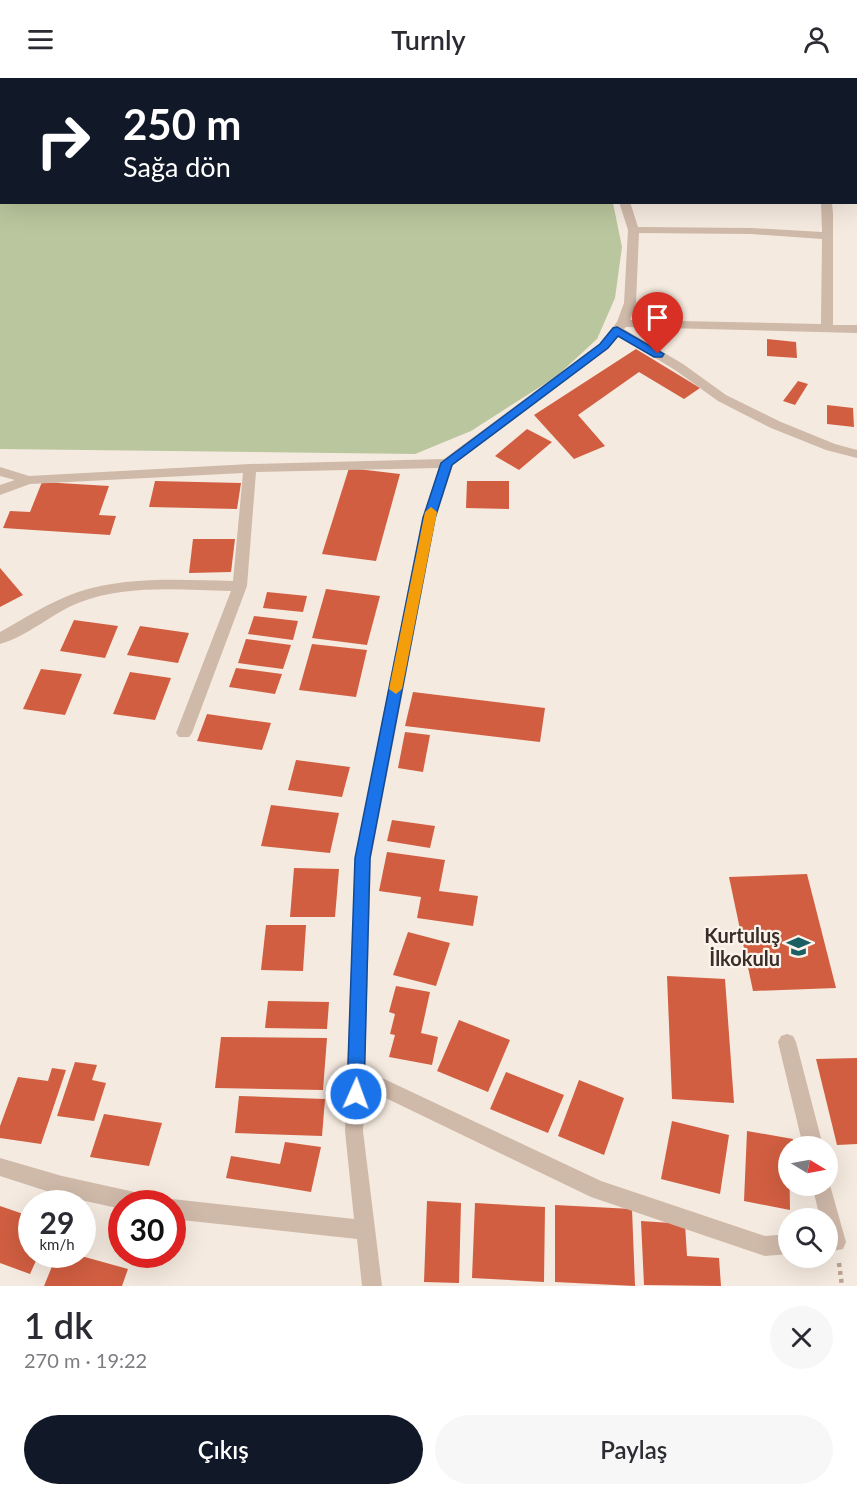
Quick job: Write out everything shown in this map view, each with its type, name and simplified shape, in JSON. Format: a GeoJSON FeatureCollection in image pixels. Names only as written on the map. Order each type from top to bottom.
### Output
{"type":"FeatureCollection","features":[{"type":"Feature","properties":{"kind":"street"},"geometry":{"type":"LineString","coordinates":[[372,1281],[354,1131],[363,858],[429,518],[447,463],[604,346],[620,327],[630,303],[634,230],[625,204]]}},
{"type":"Feature","properties":{"kind":"street"},"geometry":{"type":"LineString","coordinates":[[826,204],[828,329]]}},
{"type":"Feature","properties":{"kind":"street"},"geometry":{"type":"LineString","coordinates":[[634,230],[751,231],[827,236]]}},
{"type":"Feature","properties":{"kind":"street"},"geometry":{"type":"LineString","coordinates":[[620,327],[857,328]]}},
{"type":"Feature","properties":{"kind":"street"},"geometry":{"type":"LineString","coordinates":[[620,327],[722,398],[831,447],[857,454]]}},
{"type":"Feature","properties":{"kind":"street"},"geometry":{"type":"LineString","coordinates":[[0,490],[29,480],[250,468],[447,463]]}},
{"type":"Feature","properties":{"kind":"street"},"geometry":{"type":"LineString","coordinates":[[184,734],[240,586],[250,468]]}},
{"type":"Feature","properties":{"kind":"street"},"geometry":{"type":"LineString","coordinates":[[0,471],[29,480]]}},
{"type":"Feature","properties":{"kind":"street"},"geometry":{"type":"LineString","coordinates":[[0,639],[60,605],[107,590],[136,587],[240,586]]}},
{"type":"Feature","properties":{"kind":"street"},"geometry":{"type":"LineString","coordinates":[[787,1042],[810,1136]]}},
{"type":"Feature","properties":{"kind":"street"},"geometry":{"type":"LineString","coordinates":[[356,1075],[598,1190],[765,1246],[778,1245]]}},
{"type":"Feature","properties":{"kind":"street"},"geometry":{"type":"LineString","coordinates":[[0,1167],[62,1186],[108,1196]]}},
{"type":"Feature","properties":{"kind":"street"},"geometry":{"type":"LineString","coordinates":[[186,1211],[366,1230]]}},
{"type":"Feature","properties":{"kind":"green space"},"geometry":{"type":"Polygon","coordinates":[[[0,204],[613,204],[622,247],[615,298],[597,339],[557,376],[471,431],[415,454],[0,449],[0,204]]]}},
{"type":"Feature","properties":{"kind":"building"},"geometry":{"type":"Polygon","coordinates":[[[767,339],[796,342],[797,358],[767,356],[767,339]]]}},
{"type":"Feature","properties":{"kind":"building"},"geometry":{"type":"Polygon","coordinates":[[[636,349],[700,388],[684,399],[639,372],[578,415],[605,446],[574,459],[534,415],[636,349]]]}},
{"type":"Feature","properties":{"kind":"building"},"geometry":{"type":"Polygon","coordinates":[[[798,381],[808,384],[795,405],[783,401],[798,381]]]}},
{"type":"Feature","properties":{"kind":"building"},"geometry":{"type":"Polygon","coordinates":[[[827,405],[853,408],[854,427],[827,424],[827,405]]]}},
{"type":"Feature","properties":{"kind":"building"},"geometry":{"type":"Polygon","coordinates":[[[527,429],[552,442],[519,470],[495,456],[527,429]]]}},
{"type":"Feature","properties":{"kind":"building"},"geometry":{"type":"Polygon","coordinates":[[[349,468],[400,474],[376,561],[322,554],[349,468]]]}},
{"type":"Feature","properties":{"kind":"building"},"geometry":{"type":"Polygon","coordinates":[[[155,481],[241,483],[237,509],[149,507],[155,481]]]}},
{"type":"Feature","properties":{"kind":"building"},"geometry":{"type":"Polygon","coordinates":[[[467,481],[509,481],[509,509],[466,508],[467,481]]]}},
{"type":"Feature","properties":{"kind":"building"},"geometry":{"type":"Polygon","coordinates":[[[42,482],[109,486],[99,515],[116,516],[110,535],[3,528],[10,511],[30,512],[42,482]]]}},
{"type":"Feature","properties":{"kind":"building"},"geometry":{"type":"Polygon","coordinates":[[[193,539],[235,539],[231,572],[189,573],[193,539]]]}},
{"type":"Feature","properties":{"kind":"building"},"geometry":{"type":"Polygon","coordinates":[[[0,568],[23,595],[0,607],[0,568]]]}},
{"type":"Feature","properties":{"kind":"building"},"geometry":{"type":"Polygon","coordinates":[[[326,589],[380,596],[367,645],[312,638],[326,589]]]}},
{"type":"Feature","properties":{"kind":"building"},"geometry":{"type":"Polygon","coordinates":[[[267,592],[307,596],[303,612],[263,608],[267,592]]]}},
{"type":"Feature","properties":{"kind":"building"},"geometry":{"type":"Polygon","coordinates":[[[254,616],[298,621],[293,640],[248,634],[254,616]]]}},
{"type":"Feature","properties":{"kind":"building"},"geometry":{"type":"Polygon","coordinates":[[[74,620],[118,626],[105,658],[60,651],[74,620]]]}},
{"type":"Feature","properties":{"kind":"building"},"geometry":{"type":"Polygon","coordinates":[[[140,626],[189,633],[178,663],[127,655],[140,626]]]}},
{"type":"Feature","properties":{"kind":"building"},"geometry":{"type":"Polygon","coordinates":[[[246,639],[291,645],[283,669],[238,663],[246,639]]]}},
{"type":"Feature","properties":{"kind":"building"},"geometry":{"type":"Polygon","coordinates":[[[312,644],[367,650],[356,697],[299,690],[312,644]]]}},
{"type":"Feature","properties":{"kind":"building"},"geometry":{"type":"Polygon","coordinates":[[[236,668],[282,674],[275,694],[229,687],[236,668]]]}},
{"type":"Feature","properties":{"kind":"building"},"geometry":{"type":"Polygon","coordinates":[[[41,669],[82,674],[65,715],[23,709],[41,669]]]}},
{"type":"Feature","properties":{"kind":"building"},"geometry":{"type":"Polygon","coordinates":[[[130,672],[171,678],[155,720],[113,714],[130,672]]]}},
{"type":"Feature","properties":{"kind":"building"},"geometry":{"type":"Polygon","coordinates":[[[413,692],[545,708],[540,742],[405,726],[413,692]]]}},
{"type":"Feature","properties":{"kind":"building"},"geometry":{"type":"Polygon","coordinates":[[[207,714],[271,723],[262,750],[197,741],[207,714]]]}},
{"type":"Feature","properties":{"kind":"building"},"geometry":{"type":"Polygon","coordinates":[[[405,732],[430,735],[423,772],[398,768],[405,732]]]}},
{"type":"Feature","properties":{"kind":"building"},"geometry":{"type":"Polygon","coordinates":[[[296,760],[350,767],[342,797],[288,790],[296,760]]]}},
{"type":"Feature","properties":{"kind":"building"},"geometry":{"type":"Polygon","coordinates":[[[271,805],[339,813],[330,853],[261,846],[271,805]]]}},
{"type":"Feature","properties":{"kind":"building"},"geometry":{"type":"Polygon","coordinates":[[[392,820],[435,826],[430,848],[387,841],[392,820]]]}},
{"type":"Feature","properties":{"kind":"building"},"geometry":{"type":"Polygon","coordinates":[[[387,852],[445,860],[439,891],[478,896],[473,926],[417,918],[421,897],[379,891],[387,852]]]}},
{"type":"Feature","properties":{"kind":"building"},"geometry":{"type":"Polygon","coordinates":[[[294,868],[339,869],[335,917],[290,917],[294,868]]]}},
{"type":"Feature","properties":{"kind":"building"},"geometry":{"type":"Polygon","coordinates":[[[807,874],[836,988],[753,991],[729,877],[807,874]]]}},
{"type":"Feature","properties":{"kind":"building"},"geometry":{"type":"Polygon","coordinates":[[[266,925],[306,925],[303,971],[261,970],[266,925]]]}},
{"type":"Feature","properties":{"kind":"building"},"geometry":{"type":"Polygon","coordinates":[[[408,932],[450,943],[436,986],[393,975],[408,932]]]}},
{"type":"Feature","properties":{"kind":"building"},"geometry":{"type":"Polygon","coordinates":[[[667,976],[725,979],[734,1103],[672,1099],[667,976]]]}},
{"type":"Feature","properties":{"kind":"building"},"geometry":{"type":"Polygon","coordinates":[[[396,986],[430,992],[421,1033],[438,1037],[432,1065],[389,1057],[395,1035],[390,1034],[395,1014],[389,1012],[396,986]]]}},
{"type":"Feature","properties":{"kind":"building"},"geometry":{"type":"Polygon","coordinates":[[[268,1001],[329,1002],[327,1029],[265,1028],[268,1001]]]}},
{"type":"Feature","properties":{"kind":"building"},"geometry":{"type":"Polygon","coordinates":[[[459,1020],[510,1040],[488,1092],[437,1071],[459,1020]]]}},
{"type":"Feature","properties":{"kind":"building"},"geometry":{"type":"Polygon","coordinates":[[[221,1037],[327,1038],[323,1090],[215,1088],[221,1037]]]}},
{"type":"Feature","properties":{"kind":"building"},"geometry":{"type":"Polygon","coordinates":[[[857,1058],[857,1144],[838,1145],[838,1136],[835,1136],[816,1059],[857,1058]]]}},
{"type":"Feature","properties":{"kind":"building"},"geometry":{"type":"Polygon","coordinates":[[[75,1062],[97,1065],[92,1080],[106,1083],[94,1121],[57,1116],[75,1062]]]}},
{"type":"Feature","properties":{"kind":"building"},"geometry":{"type":"Polygon","coordinates":[[[52,1068],[66,1070],[41,1144],[0,1138],[0,1126],[18,1077],[48,1081],[52,1068]]]}},
{"type":"Feature","properties":{"kind":"building"},"geometry":{"type":"Polygon","coordinates":[[[506,1072],[564,1095],[548,1133],[490,1109],[506,1072]]]}},
{"type":"Feature","properties":{"kind":"building"},"geometry":{"type":"Polygon","coordinates":[[[579,1080],[624,1098],[604,1155],[558,1136],[579,1080]]]}},
{"type":"Feature","properties":{"kind":"building"},"geometry":{"type":"Polygon","coordinates":[[[239,1096],[325,1099],[322,1136],[235,1133],[239,1096]]]}},
{"type":"Feature","properties":{"kind":"building"},"geometry":{"type":"Polygon","coordinates":[[[104,1114],[162,1123],[149,1166],[90,1157],[104,1114]]]}},
{"type":"Feature","properties":{"kind":"building"},"geometry":{"type":"Polygon","coordinates":[[[672,1121],[729,1135],[720,1194],[661,1179],[672,1121]]]}},
{"type":"Feature","properties":{"kind":"building"},"geometry":{"type":"Polygon","coordinates":[[[747,1131],[778,1136],[778,1196],[790,1196],[790,1208],[744,1201],[747,1131]]]}},
{"type":"Feature","properties":{"kind":"building"},"geometry":{"type":"Polygon","coordinates":[[[285,1142],[321,1147],[311,1192],[226,1178],[231,1156],[280,1164],[285,1142]]]}},
{"type":"Feature","properties":{"kind":"building"},"geometry":{"type":"Polygon","coordinates":[[[427,1201],[461,1203],[459,1283],[424,1282],[427,1201]]]}},
{"type":"Feature","properties":{"kind":"building"},"geometry":{"type":"Polygon","coordinates":[[[475,1203],[545,1207],[544,1282],[472,1278],[475,1203]]]}},
{"type":"Feature","properties":{"kind":"building"},"geometry":{"type":"Polygon","coordinates":[[[555,1205],[632,1209],[635,1286],[555,1282],[555,1205]]]}},
{"type":"Feature","properties":{"kind":"building"},"geometry":{"type":"Polygon","coordinates":[[[0,1206],[18,1212],[18,1268],[33,1268],[30,1274],[0,1263],[0,1206]]]}},
{"type":"Feature","properties":{"kind":"building"},"geometry":{"type":"Polygon","coordinates":[[[641,1221],[685,1224],[687,1256],[719,1258],[721,1286],[644,1285],[641,1221]]]}},
{"type":"Feature","properties":{"kind":"building"},"geometry":{"type":"Polygon","coordinates":[[[96,1260],[108,1263],[108,1268],[128,1269],[122,1286],[44,1286],[51,1268],[96,1268],[96,1260]]]}},
{"type":"Feature","properties":{"kind":"slow traffic"},"geometry":{"type":"LineString","coordinates":[[396,689],[431,512]]}},
{"type":"Feature","properties":{"kind":"place","name":"Kurtuluş İlkokulu"},"geometry":{"type":"Point","coordinates":[798,947]}},
{"type":"Feature","properties":{"kind":"route"},"geometry":{"type":"LineString","coordinates":[[356,1094],[363,858],[429,518],[447,463],[604,346],[617,330],[658,354]]}}]}
